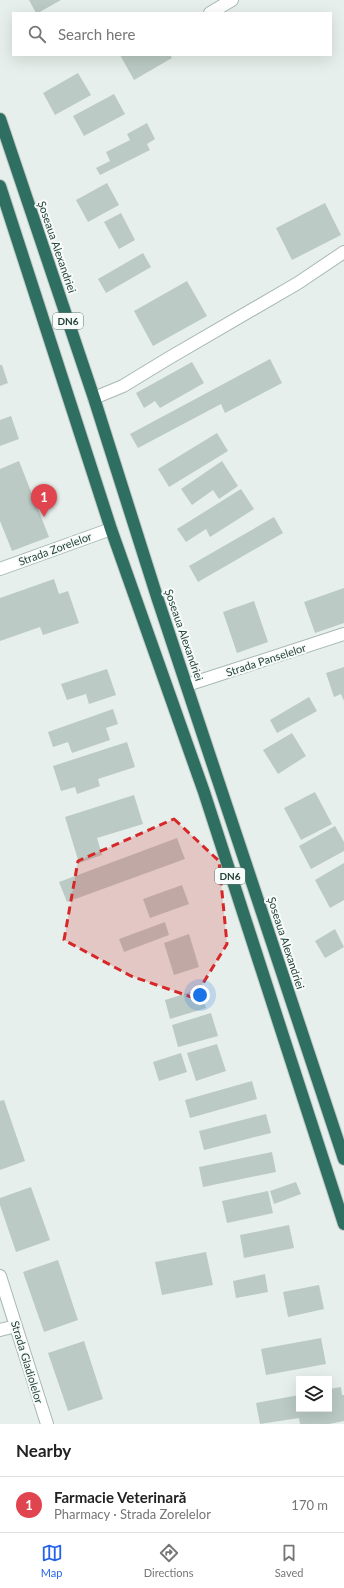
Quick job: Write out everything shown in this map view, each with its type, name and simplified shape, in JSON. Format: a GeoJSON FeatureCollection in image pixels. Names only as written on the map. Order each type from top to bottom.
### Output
{"type":"FeatureCollection","features":[{"type":"Feature","properties":{"kind":"highway","name":"Șoseaua Alexandriei"},"geometry":{"type":"LineString","coordinates":[[0,119],[94,398],[135,531],[344,1159]]}},
{"type":"Feature","properties":{"kind":"highway","name":"DN6"},"geometry":{"type":"LineString","coordinates":[[0,186],[111,529],[204,792],[344,1224]]}},
{"type":"Feature","properties":{"kind":"street"},"geometry":{"type":"LineString","coordinates":[[212,12],[232,0]]}},
{"type":"Feature","properties":{"kind":"street"},"geometry":{"type":"LineString","coordinates":[[94,398],[123,386],[298,283],[344,252]]}},
{"type":"Feature","properties":{"kind":"street","name":"Strada Zorelelor"},"geometry":{"type":"LineString","coordinates":[[0,569],[111,529]]}},
{"type":"Feature","properties":{"kind":"street","name":"Strada Panselelor"},"geometry":{"type":"LineString","coordinates":[[187,685],[344,634]]}},
{"type":"Feature","properties":{"kind":"street","name":"Strada Gladiolelor"},"geometry":{"type":"LineString","coordinates":[[0,1276],[47,1424]]}},
{"type":"Feature","properties":{"kind":"street"},"geometry":{"type":"LineString","coordinates":[[0,1330],[16,1326]]}},
{"type":"Feature","properties":{"kind":"highlighted area"},"geometry":{"type":"Polygon","coordinates":[[[174,819],[219,861],[227,944],[194,998],[131,976],[64,940],[78,861],[174,819]]]}},
{"type":"Feature","properties":{"kind":"building"},"geometry":{"type":"Polygon","coordinates":[[[29,0],[61,0],[40,12],[35,12],[29,0]]]}},
{"type":"Feature","properties":{"kind":"building"},"geometry":{"type":"Polygon","coordinates":[[[121,56],[171,56],[172,58],[134,80],[121,56]]]}},
{"type":"Feature","properties":{"kind":"building"},"geometry":{"type":"Polygon","coordinates":[[[78,73],[91,95],[55,115],[43,93],[78,73]]]}},
{"type":"Feature","properties":{"kind":"building"},"geometry":{"type":"Polygon","coordinates":[[[114,94],[125,114],[84,136],[73,116],[114,94]]]}},
{"type":"Feature","properties":{"kind":"building"},"geometry":{"type":"Polygon","coordinates":[[[147,123],[155,139],[147,144],[150,150],[100,175],[96,168],[110,161],[106,152],[130,140],[127,134],[147,123]]]}},
{"type":"Feature","properties":{"kind":"building"},"geometry":{"type":"Polygon","coordinates":[[[107,183],[119,205],[88,222],[76,200],[107,183]]]}},
{"type":"Feature","properties":{"kind":"building"},"geometry":{"type":"Polygon","coordinates":[[[325,203],[341,235],[292,260],[276,228],[325,203]]]}},
{"type":"Feature","properties":{"kind":"building"},"geometry":{"type":"Polygon","coordinates":[[[121,213],[135,240],[119,249],[104,222],[121,213]]]}},
{"type":"Feature","properties":{"kind":"building"},"geometry":{"type":"Polygon","coordinates":[[[143,253],[151,267],[106,293],[98,279],[143,253]]]}},
{"type":"Feature","properties":{"kind":"building"},"geometry":{"type":"Polygon","coordinates":[[[187,281],[207,316],[153,346],[134,311],[187,281]]]}},
{"type":"Feature","properties":{"kind":"building"},"geometry":{"type":"Polygon","coordinates":[[[270,359],[282,383],[225,413],[221,404],[138,448],[130,434],[270,359]]]}},
{"type":"Feature","properties":{"kind":"building"},"geometry":{"type":"Polygon","coordinates":[[[192,362],[204,383],[160,408],[155,401],[144,408],[136,393],[192,362]]]}},
{"type":"Feature","properties":{"kind":"building"},"geometry":{"type":"Polygon","coordinates":[[[0,365],[2,365],[8,383],[0,386],[0,365]]]}},
{"type":"Feature","properties":{"kind":"building"},"geometry":{"type":"Polygon","coordinates":[[[11,416],[19,439],[0,446],[0,420],[11,416]]]}},
{"type":"Feature","properties":{"kind":"building"},"geometry":{"type":"Polygon","coordinates":[[[217,433],[228,451],[169,487],[158,469],[217,433]]]}},
{"type":"Feature","properties":{"kind":"building"},"geometry":{"type":"Polygon","coordinates":[[[19,461],[49,537],[12,551],[0,521],[0,469],[19,461]]]}},
{"type":"Feature","properties":{"kind":"building"},"geometry":{"type":"Polygon","coordinates":[[[222,461],[238,486],[219,499],[213,490],[192,505],[181,489],[222,461]]]}},
{"type":"Feature","properties":{"kind":"building"},"geometry":{"type":"Polygon","coordinates":[[[241,489],[254,509],[210,537],[206,529],[186,542],[177,529],[241,489]]]}},
{"type":"Feature","properties":{"kind":"building"},"geometry":{"type":"Polygon","coordinates":[[[274,517],[283,533],[198,582],[189,566],[274,517]]]}},
{"type":"Feature","properties":{"kind":"building"},"geometry":{"type":"Polygon","coordinates":[[[54,579],[59,594],[68,591],[79,623],[43,635],[40,627],[0,641],[0,598],[54,579]]]}},
{"type":"Feature","properties":{"kind":"building"},"geometry":{"type":"Polygon","coordinates":[[[344,588],[344,623],[315,633],[304,602],[344,588]]]}},
{"type":"Feature","properties":{"kind":"building"},"geometry":{"type":"Polygon","coordinates":[[[254,601],[268,642],[237,653],[223,612],[254,601]]]}},
{"type":"Feature","properties":{"kind":"building"},"geometry":{"type":"Polygon","coordinates":[[[344,667],[344,701],[341,694],[334,697],[326,673],[344,667]]]}},
{"type":"Feature","properties":{"kind":"building"},"geometry":{"type":"Polygon","coordinates":[[[107,669],[116,695],[89,704],[86,694],[67,700],[61,684],[107,669]]]}},
{"type":"Feature","properties":{"kind":"building"},"geometry":{"type":"Polygon","coordinates":[[[309,697],[317,711],[277,733],[270,720],[309,697]]]}},
{"type":"Feature","properties":{"kind":"building"},"geometry":{"type":"Polygon","coordinates":[[[113,709],[118,724],[106,728],[110,740],[72,753],[68,742],[53,747],[48,732],[113,709]]]}},
{"type":"Feature","properties":{"kind":"building"},"geometry":{"type":"Polygon","coordinates":[[[292,733],[306,756],[278,774],[263,750],[292,733]]]}},
{"type":"Feature","properties":{"kind":"building"},"geometry":{"type":"Polygon","coordinates":[[[127,742],[135,767],[98,779],[100,786],[77,794],[75,787],[61,791],[53,766],[127,742]]]}},
{"type":"Feature","properties":{"kind":"building"},"geometry":{"type":"Polygon","coordinates":[[[315,792],[332,824],[301,840],[284,808],[315,792]]]}},
{"type":"Feature","properties":{"kind":"building"},"geometry":{"type":"Polygon","coordinates":[[[134,795],[143,824],[97,838],[102,855],[79,863],[65,817],[134,795]]]}},
{"type":"Feature","properties":{"kind":"building"},"geometry":{"type":"Polygon","coordinates":[[[335,826],[344,842],[344,851],[311,869],[299,846],[335,826]]]}},
{"type":"Feature","properties":{"kind":"building"},"geometry":{"type":"Polygon","coordinates":[[[177,838],[185,859],[67,902],[59,882],[177,838]]]}},
{"type":"Feature","properties":{"kind":"building"},"geometry":{"type":"Polygon","coordinates":[[[344,863],[344,900],[330,908],[315,880],[344,863]]]}},
{"type":"Feature","properties":{"kind":"building"},"geometry":{"type":"Polygon","coordinates":[[[182,885],[189,904],[150,918],[143,899],[182,885]]]}},
{"type":"Feature","properties":{"kind":"building"},"geometry":{"type":"Polygon","coordinates":[[[165,922],[169,935],[124,952],[119,939],[165,922]]]}},
{"type":"Feature","properties":{"kind":"building"},"geometry":{"type":"Polygon","coordinates":[[[335,929],[344,947],[325,958],[315,941],[335,929]]]}},
{"type":"Feature","properties":{"kind":"building"},"geometry":{"type":"Polygon","coordinates":[[[189,934],[199,967],[174,975],[164,943],[189,934]]]}},
{"type":"Feature","properties":{"kind":"building"},"geometry":{"type":"Polygon","coordinates":[[[200,989],[206,1008],[170,1019],[165,1000],[200,989]]]}},
{"type":"Feature","properties":{"kind":"building"},"geometry":{"type":"Polygon","coordinates":[[[211,1013],[218,1036],[178,1047],[172,1025],[211,1013]]]}},
{"type":"Feature","properties":{"kind":"building"},"geometry":{"type":"Polygon","coordinates":[[[217,1044],[226,1071],[196,1081],[187,1053],[217,1044]]]}},
{"type":"Feature","properties":{"kind":"building"},"geometry":{"type":"Polygon","coordinates":[[[181,1053],[187,1072],[159,1081],[153,1062],[181,1053]]]}},
{"type":"Feature","properties":{"kind":"building"},"geometry":{"type":"Polygon","coordinates":[[[252,1081],[257,1099],[190,1118],[185,1100],[252,1081]]]}},
{"type":"Feature","properties":{"kind":"building"},"geometry":{"type":"Polygon","coordinates":[[[4,1100],[25,1161],[0,1170],[0,1101],[4,1100]]]}},
{"type":"Feature","properties":{"kind":"building"},"geometry":{"type":"Polygon","coordinates":[[[266,1114],[271,1133],[204,1150],[199,1131],[266,1114]]]}},
{"type":"Feature","properties":{"kind":"building"},"geometry":{"type":"Polygon","coordinates":[[[272,1152],[276,1172],[203,1187],[199,1167],[272,1152]]]}},
{"type":"Feature","properties":{"kind":"building"},"geometry":{"type":"Polygon","coordinates":[[[296,1182],[301,1194],[274,1204],[270,1191],[296,1182]]]}},
{"type":"Feature","properties":{"kind":"building"},"geometry":{"type":"Polygon","coordinates":[[[31,1187],[50,1240],[16,1252],[0,1205],[0,1198],[31,1187]]]}},
{"type":"Feature","properties":{"kind":"building"},"geometry":{"type":"Polygon","coordinates":[[[268,1191],[273,1213],[227,1223],[222,1201],[268,1191]]]}},
{"type":"Feature","properties":{"kind":"building"},"geometry":{"type":"Polygon","coordinates":[[[289,1225],[294,1248],[244,1258],[240,1235],[289,1225]]]}},
{"type":"Feature","properties":{"kind":"building"},"geometry":{"type":"Polygon","coordinates":[[[206,1252],[213,1285],[162,1295],[155,1262],[206,1252]]]}},
{"type":"Feature","properties":{"kind":"building"},"geometry":{"type":"Polygon","coordinates":[[[58,1260],[78,1320],[44,1332],[23,1272],[58,1260]]]}},
{"type":"Feature","properties":{"kind":"building"},"geometry":{"type":"Polygon","coordinates":[[[265,1274],[268,1292],[236,1298],[233,1281],[265,1274]]]}},
{"type":"Feature","properties":{"kind":"building"},"geometry":{"type":"Polygon","coordinates":[[[319,1285],[324,1309],[288,1317],[283,1292],[319,1285]]]}},
{"type":"Feature","properties":{"kind":"building"},"geometry":{"type":"Polygon","coordinates":[[[321,1338],[326,1364],[266,1375],[261,1349],[321,1338]]]}},
{"type":"Feature","properties":{"kind":"building"},"geometry":{"type":"Polygon","coordinates":[[[84,1341],[103,1399],[68,1411],[48,1353],[84,1341]]]}},
{"type":"Feature","properties":{"kind":"building"},"geometry":{"type":"Polygon","coordinates":[[[341,1387],[342,1395],[344,1395],[344,1421],[329,1424],[300,1424],[299,1418],[260,1424],[256,1403],[296,1396],[296,1412],[332,1412],[332,1388],[341,1387]]]}},
{"type":"Feature","properties":{"kind":"place","name":"Farmacie Veterinară"},"geometry":{"type":"Point","coordinates":[44,517]}}]}
